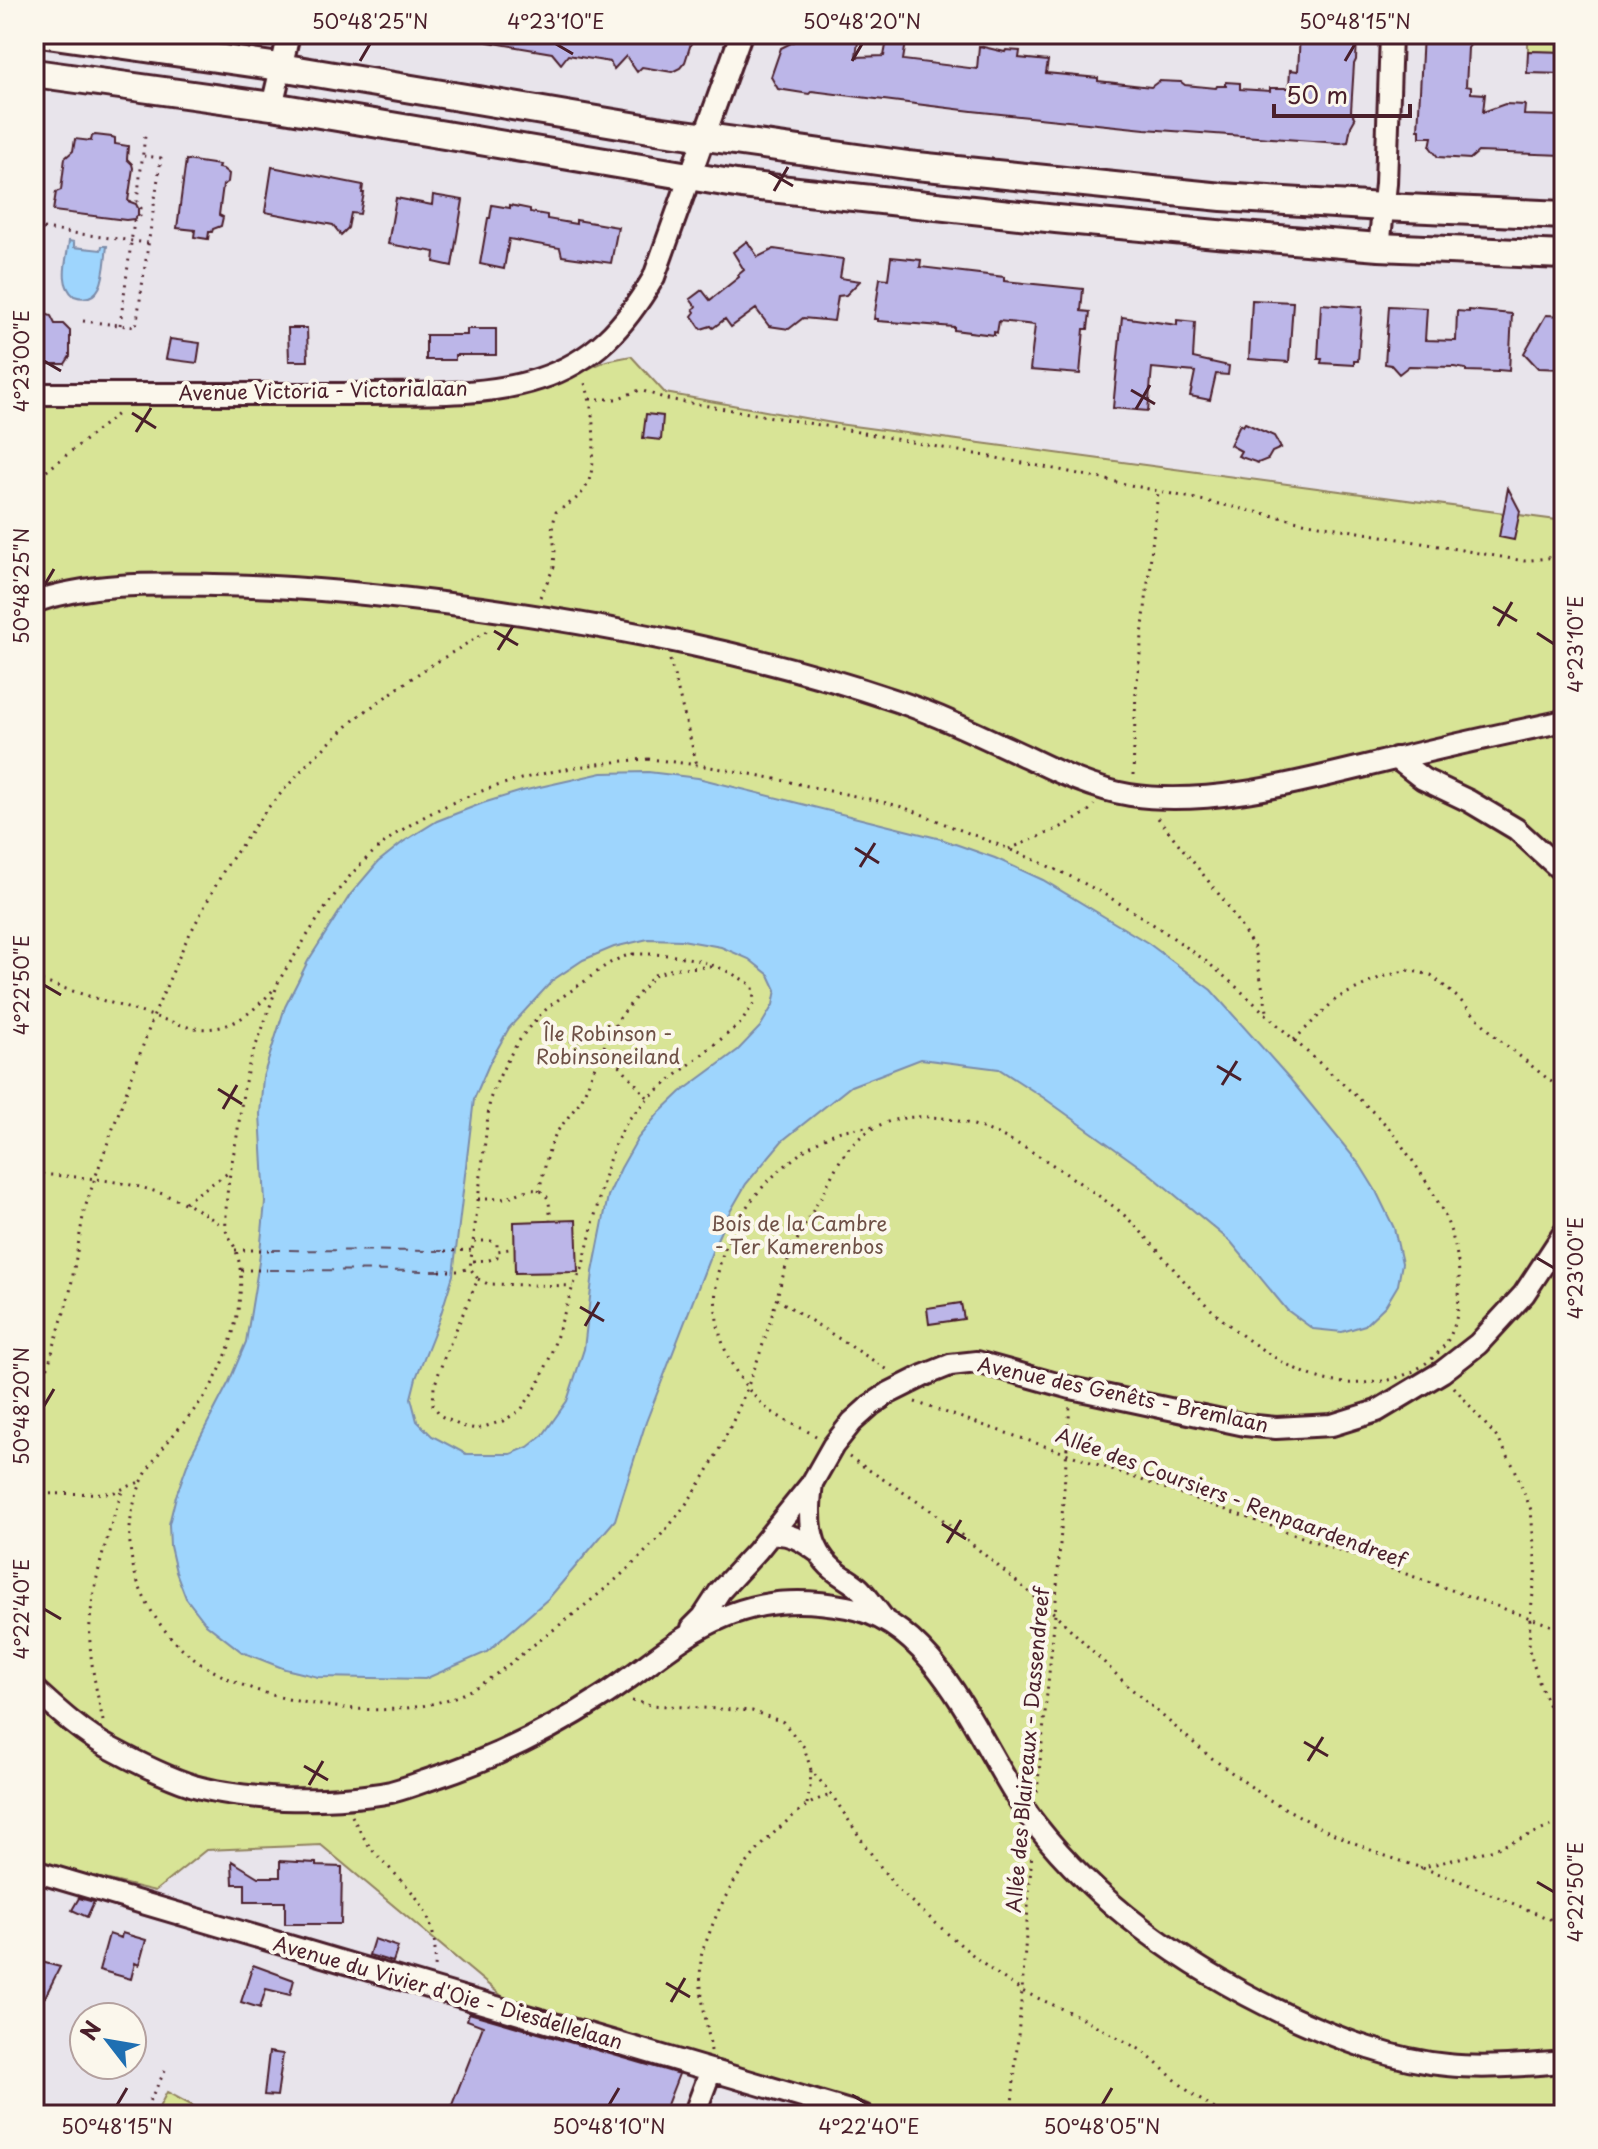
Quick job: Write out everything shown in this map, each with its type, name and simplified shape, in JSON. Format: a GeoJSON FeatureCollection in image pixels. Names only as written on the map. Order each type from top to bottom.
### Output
{"type":"FeatureCollection","features":[{"type":"Feature","properties":{"kind":"main road"},"geometry":{"type":"LineString","coordinates":[[47,34],[280,67],[705,137],[907,165],[1222,197],[1564,215]]}},
{"type":"Feature","properties":{"kind":"main road"},"geometry":{"type":"LineString","coordinates":[[34,73],[272,106],[742,185],[1056,219],[1379,247],[1564,255]]}},
{"type":"Feature","properties":{"kind":"street"},"geometry":{"type":"LineString","coordinates":[[272,106],[289,34]]}},
{"type":"Feature","properties":{"kind":"street","name":"Avenue Victoria - Victorialaan"},"geometry":{"type":"LineString","coordinates":[[34,394],[436,393],[488,389],[538,379],[575,362],[597,349],[616,331],[635,309],[654,277],[741,34]]}},
{"type":"Feature","properties":{"kind":"street"},"geometry":{"type":"LineString","coordinates":[[1379,247],[1386,184],[1391,34]]}},
{"type":"Feature","properties":{"kind":"street"},"geometry":{"type":"LineString","coordinates":[[34,602],[99,587],[242,585],[407,598],[538,616],[708,648],[835,681],[902,702],[1104,790],[1157,798],[1190,798],[1239,792],[1320,777],[1564,721]]}},
{"type":"Feature","properties":{"kind":"street"},"geometry":{"type":"LineString","coordinates":[[1396,758],[1423,779],[1469,801],[1516,829],[1564,873]]}},
{"type":"Feature","properties":{"kind":"street","name":"Avenue des Genêts - Bremlaan"},"geometry":{"type":"LineString","coordinates":[[680,1640],[703,1617],[720,1591],[812,1483],[833,1446],[852,1422],[871,1405],[925,1375],[950,1365],[977,1362],[1071,1388],[1245,1425],[1276,1428],[1332,1425],[1377,1411],[1437,1366],[1478,1344],[1524,1294],[1564,1233]]}},
{"type":"Feature","properties":{"kind":"street"},"geometry":{"type":"LineString","coordinates":[[812,1483],[809,1521],[812,1538],[825,1562],[858,1586],[884,1619],[933,1662],[954,1689],[1034,1823],[1092,1885],[1151,1935],[1221,1981],[1315,2028],[1361,2046],[1403,2058],[1447,2065],[1514,2066],[1564,2062]]}},
{"type":"Feature","properties":{"kind":"street"},"geometry":{"type":"LineString","coordinates":[[771,1534],[783,1533],[818,1552]]}},
{"type":"Feature","properties":{"kind":"street"},"geometry":{"type":"LineString","coordinates":[[34,1689],[108,1748],[197,1786],[257,1797],[343,1799],[392,1791],[483,1761],[555,1725],[605,1695],[680,1640],[733,1613],[774,1602],[819,1602],[854,1608],[884,1619]]}},
{"type":"Feature","properties":{"kind":"street","name":"Avenue du Vivier d'Oie - Diesdellelaan"},"geometry":{"type":"LineString","coordinates":[[34,1871],[863,2115]]}},
{"type":"Feature","properties":{"kind":"street"},"geometry":{"type":"LineString","coordinates":[[694,2115],[711,2070]]}},
{"type":"Feature","properties":{"kind":"path"},"geometry":{"type":"LineString","coordinates":[[120,325],[134,221],[141,215],[137,201],[145,136]]}},
{"type":"Feature","properties":{"kind":"path"},"geometry":{"type":"LineString","coordinates":[[83,321],[136,327],[161,158],[144,156]]}},
{"type":"Feature","properties":{"kind":"path"},"geometry":{"type":"LineString","coordinates":[[43,229],[148,243]]}},
{"type":"Feature","properties":{"kind":"path"},"geometry":{"type":"LineString","coordinates":[[538,616],[540,595],[554,567],[552,529],[556,512],[572,502],[586,487],[593,468],[590,399],[575,362]]}},
{"type":"Feature","properties":{"kind":"path"},"geometry":{"type":"LineString","coordinates":[[590,399],[616,399],[640,390],[667,399],[987,456],[1308,523],[1524,561],[1564,556]]}},
{"type":"Feature","properties":{"kind":"path"},"geometry":{"type":"LineString","coordinates":[[34,481],[143,393]]}},
{"type":"Feature","properties":{"kind":"path"},"geometry":{"type":"LineString","coordinates":[[1132,795],[1136,690],[1158,492]]}},
{"type":"Feature","properties":{"kind":"path"},"geometry":{"type":"LineString","coordinates":[[34,1414],[70,1292],[84,1211],[95,1178],[154,1015],[185,943],[224,870],[266,810],[309,762],[356,718],[422,671],[493,628],[509,612]]}},
{"type":"Feature","properties":{"kind":"path"},"geometry":{"type":"LineString","coordinates":[[664,639],[697,765]]}},
{"type":"Feature","properties":{"kind":"path"},"geometry":{"type":"LineString","coordinates":[[224,1228],[243,1089],[251,1057],[278,985],[315,922],[348,878],[391,839],[427,816],[468,798],[526,778],[582,765],[648,759],[787,781],[908,809],[1009,849],[1111,897],[1205,961],[1386,1124],[1425,1178],[1445,1215],[1455,1247],[1460,1286],[1450,1337],[1437,1366]]}},
{"type":"Feature","properties":{"kind":"path"},"geometry":{"type":"LineString","coordinates":[[1009,849],[1089,812],[1104,790]]}},
{"type":"Feature","properties":{"kind":"path"},"geometry":{"type":"LineString","coordinates":[[1157,798],[1158,820],[1225,902],[1255,949],[1268,1016]]}},
{"type":"Feature","properties":{"kind":"path"},"geometry":{"type":"LineString","coordinates":[[470,1268],[490,1099],[510,1055],[550,1006],[613,960],[633,954],[684,957],[719,966],[753,986],[754,1003],[741,1023],[648,1098],[628,1120],[607,1166],[582,1269],[573,1286],[539,1383],[521,1410],[503,1421],[477,1429],[461,1426],[441,1416],[433,1405],[434,1387],[445,1355],[478,1279]]}},
{"type":"Feature","properties":{"kind":"path"},"geometry":{"type":"LineString","coordinates":[[539,1191],[551,1143],[582,1099],[599,1056],[620,1017],[654,975],[676,968],[719,966]]}},
{"type":"Feature","properties":{"kind":"path"},"geometry":{"type":"LineString","coordinates":[[1294,1040],[1337,998],[1379,978],[1407,970],[1431,975],[1496,1037],[1564,1092]]}},
{"type":"Feature","properties":{"kind":"path"},"geometry":{"type":"LineString","coordinates":[[34,979],[205,1030],[240,1020],[278,985]]}},
{"type":"Feature","properties":{"kind":"path"},"geometry":{"type":"LineString","coordinates":[[535,1021],[599,1056],[617,1062],[648,1098]]}},
{"type":"Feature","properties":{"kind":"path"},"geometry":{"type":"LineString","coordinates":[[34,1174],[95,1178],[136,1186],[185,1202],[224,1228],[241,1270],[233,1335],[221,1370],[204,1399],[171,1435],[142,1481],[131,1510],[129,1551],[140,1590],[162,1628],[191,1656],[232,1681],[318,1705],[380,1710],[436,1703],[474,1688],[572,1615],[638,1560],[676,1520],[714,1461],[747,1387],[790,1256],[839,1162],[855,1140],[896,1117],[947,1119],[977,1126],[1045,1160],[1111,1204],[1151,1241],[1203,1303],[1243,1336],[1290,1367],[1334,1383],[1382,1382],[1437,1366]]}},
{"type":"Feature","properties":{"kind":"path"},"geometry":{"type":"LineString","coordinates":[[878,1126],[839,1132],[802,1152],[766,1182],[745,1208],[731,1234],[718,1266],[716,1321],[728,1358],[747,1387],[765,1407],[833,1446],[935,1513],[1055,1614],[1140,1696],[1209,1756],[1268,1799],[1325,1830],[1380,1854],[1455,1879],[1564,1925]]}},
{"type":"Feature","properties":{"kind":"path"},"geometry":{"type":"LineString","coordinates":[[185,1202],[231,1171]]}},
{"type":"Feature","properties":{"kind":"path"},"geometry":{"type":"LineString","coordinates":[[478,1199],[505,1198],[530,1190],[539,1191],[546,1194],[550,1201],[550,1221]]}},
{"type":"Feature","properties":{"kind":"path"},"geometry":{"type":"LineString","coordinates":[[472,1261],[497,1257],[497,1244],[474,1241]]}},
{"type":"Feature","properties":{"kind":"path"},"geometry":{"type":"LineString","coordinates":[[497,1251],[515,1248]]}},
{"type":"Feature","properties":{"kind":"path"},"geometry":{"type":"LineString","coordinates":[[235,1250],[271,1250]]}},
{"type":"Feature","properties":{"kind":"path"},"geometry":{"type":"LineString","coordinates":[[445,1251],[473,1250]]}},
{"type":"Feature","properties":{"kind":"path"},"geometry":{"type":"LineString","coordinates":[[470,1268],[478,1279],[488,1284],[573,1286]]}},
{"type":"Feature","properties":{"kind":"path"},"geometry":{"type":"LineString","coordinates":[[440,1271],[470,1268]]}},
{"type":"Feature","properties":{"kind":"path"},"geometry":{"type":"LineString","coordinates":[[241,1270],[269,1270]]}},
{"type":"Feature","properties":{"kind":"path","name":"Allée des Coursiers - Renpaardendreef"},"geometry":{"type":"LineString","coordinates":[[777,1298],[890,1371],[898,1389],[1068,1454],[1564,1630]]}},
{"type":"Feature","properties":{"kind":"path"},"geometry":{"type":"LineString","coordinates":[[1437,1366],[1498,1439],[1515,1469],[1531,1510],[1536,1569],[1529,1650],[1564,1743]]}},
{"type":"Feature","properties":{"kind":"path","name":"Allée des Blaireaux - Dassendreef"},"geometry":{"type":"LineString","coordinates":[[1011,2115],[1034,1823],[1055,1614],[1071,1388]]}},
{"type":"Feature","properties":{"kind":"path"},"geometry":{"type":"LineString","coordinates":[[34,1494],[112,1493],[142,1481]]}},
{"type":"Feature","properties":{"kind":"path"},"geometry":{"type":"LineString","coordinates":[[108,1748],[94,1679],[90,1624],[97,1572],[123,1488]]}},
{"type":"Feature","properties":{"kind":"path"},"geometry":{"type":"LineString","coordinates":[[605,1695],[651,1705],[752,1711],[783,1722],[804,1747],[811,1770],[807,1804]]}},
{"type":"Feature","properties":{"kind":"path"},"geometry":{"type":"LineString","coordinates":[[811,1770],[832,1795],[896,1888],[987,1967],[1022,1991],[1078,2016],[1141,2050],[1193,2095],[1224,2115]]}},
{"type":"Feature","properties":{"kind":"path"},"geometry":{"type":"LineString","coordinates":[[711,2070],[709,2033],[699,1987],[701,1956],[713,1922],[726,1893],[771,1835],[807,1804],[832,1795]]}},
{"type":"Feature","properties":{"kind":"path"},"geometry":{"type":"LineString","coordinates":[[343,1799],[373,1851],[420,1900],[433,1928],[435,1966],[431,1988]]}},
{"type":"Feature","properties":{"kind":"path"},"geometry":{"type":"LineString","coordinates":[[1420,1868],[1495,1849],[1564,1821]]}},
{"type":"Feature","properties":{"kind":"path"},"geometry":{"type":"LineString","coordinates":[[142,2115],[165,2071]]}},
{"type":"Feature","properties":{"kind":"green space"},"geometry":{"type":"Polygon","coordinates":[[[1528,34],[1564,34],[1564,52],[1528,51],[1528,34]]]}},
{"type":"Feature","properties":{"kind":"green space","name":"Bois de la Cambre - Ter Kamerenbos"},"geometry":{"type":"Polygon","coordinates":[[[631,356],[665,393],[838,424],[1564,521],[1564,2115],[891,2115],[515,2007],[321,1845],[206,1850],[155,1891],[34,1862],[34,399],[437,399],[541,389],[606,361],[631,356]]]}},
{"type":"Feature","properties":{"kind":"green space"},"geometry":{"type":"Polygon","coordinates":[[[167,2092],[210,2115],[155,2115],[167,2092]]]}},
{"type":"Feature","properties":{"kind":"water"},"geometry":{"type":"Polygon","coordinates":[[[69,241],[74,242],[74,247],[101,250],[102,246],[107,246],[104,274],[92,296],[74,296],[66,284],[69,241]]]}},
{"type":"Feature","properties":{"kind":"water"},"geometry":{"type":"Polygon","coordinates":[[[648,772],[698,778],[941,839],[995,858],[1043,880],[1148,943],[1211,990],[1290,1079],[1360,1165],[1394,1228],[1402,1263],[1398,1285],[1386,1305],[1365,1325],[1342,1332],[1313,1329],[1287,1310],[1231,1242],[1150,1174],[1044,1098],[999,1069],[921,1059],[851,1086],[782,1141],[746,1184],[715,1244],[646,1422],[615,1520],[549,1598],[487,1652],[425,1679],[318,1677],[285,1669],[242,1652],[206,1624],[186,1598],[176,1572],[169,1524],[190,1457],[246,1342],[265,1202],[260,1114],[263,1077],[285,1007],[308,961],[350,895],[378,862],[403,842],[437,821],[483,803],[602,773],[648,772]],[[648,939],[614,947],[583,960],[553,980],[509,1028],[474,1099],[453,1275],[411,1398],[417,1421],[432,1436],[466,1454],[511,1454],[528,1447],[543,1435],[567,1401],[584,1349],[593,1272],[608,1196],[621,1168],[638,1138],[658,1114],[681,1092],[738,1050],[760,1027],[773,1005],[776,990],[769,975],[749,959],[721,947],[682,940],[648,939]]]}},
{"type":"Feature","properties":{"kind":"building"},"geometry":{"type":"Polygon","coordinates":[[[489,34],[694,34],[680,68],[672,72],[642,67],[637,72],[626,56],[614,69],[610,62],[568,55],[561,64],[552,53],[488,42],[489,34]]]}},
{"type":"Feature","properties":{"kind":"building"},"geometry":{"type":"Polygon","coordinates":[[[809,34],[834,34],[832,38],[858,41],[856,57],[884,56],[887,40],[906,42],[903,60],[977,69],[979,46],[1005,52],[1020,51],[1019,58],[1048,61],[1046,73],[1151,87],[1159,81],[1216,88],[1226,86],[1226,82],[1240,83],[1240,89],[1270,91],[1270,88],[1289,88],[1290,70],[1298,71],[1300,34],[1355,34],[1351,111],[1355,119],[1348,142],[1340,143],[1145,129],[778,89],[771,77],[781,48],[809,34]]]}},
{"type":"Feature","properties":{"kind":"building"},"geometry":{"type":"Polygon","coordinates":[[[1423,34],[1478,34],[1468,48],[1466,86],[1471,87],[1471,93],[1485,94],[1483,112],[1505,104],[1525,105],[1524,115],[1564,116],[1564,155],[1478,152],[1470,159],[1438,157],[1430,147],[1432,137],[1420,137],[1418,130],[1423,34]]]}},
{"type":"Feature","properties":{"kind":"building"},"geometry":{"type":"Polygon","coordinates":[[[1528,51],[1564,52],[1564,74],[1527,73],[1528,51]]]}},
{"type":"Feature","properties":{"kind":"building"},"geometry":{"type":"Polygon","coordinates":[[[95,135],[115,138],[115,144],[128,146],[127,159],[133,168],[128,201],[138,208],[134,219],[53,211],[56,192],[61,190],[65,158],[73,151],[75,139],[91,141],[95,135]]]}},
{"type":"Feature","properties":{"kind":"building"},"geometry":{"type":"Polygon","coordinates":[[[186,160],[219,165],[218,168],[229,174],[228,182],[223,185],[219,215],[223,217],[221,226],[209,232],[208,239],[194,237],[195,230],[177,228],[186,160]]]}},
{"type":"Feature","properties":{"kind":"building"},"geometry":{"type":"Polygon","coordinates":[[[272,167],[363,185],[360,214],[351,213],[348,228],[341,235],[333,225],[265,212],[272,167]]]}},
{"type":"Feature","properties":{"kind":"building"},"geometry":{"type":"Polygon","coordinates":[[[433,195],[463,200],[452,266],[434,262],[435,252],[388,244],[396,198],[432,205],[433,195]]]}},
{"type":"Feature","properties":{"kind":"building"},"geometry":{"type":"Polygon","coordinates":[[[492,205],[530,209],[530,212],[547,215],[547,219],[618,227],[611,263],[562,256],[560,248],[509,239],[504,269],[480,264],[492,205]]]}},
{"type":"Feature","properties":{"kind":"building"},"geometry":{"type":"Polygon","coordinates":[[[747,241],[758,257],[774,249],[843,259],[840,278],[860,281],[846,295],[838,296],[834,321],[803,318],[789,329],[769,326],[756,309],[731,327],[725,319],[713,328],[701,329],[692,316],[696,307],[690,299],[702,290],[710,300],[739,277],[744,270],[733,252],[747,241]]]}},
{"type":"Feature","properties":{"kind":"building"},"geometry":{"type":"Polygon","coordinates":[[[891,257],[921,260],[920,267],[1004,277],[1004,281],[1083,289],[1081,311],[1090,312],[1088,329],[1084,329],[1080,374],[1030,370],[1035,325],[999,321],[994,335],[954,330],[954,327],[874,319],[880,278],[888,279],[891,257]]]}},
{"type":"Feature","properties":{"kind":"building"},"geometry":{"type":"Polygon","coordinates":[[[1252,300],[1293,302],[1289,362],[1249,359],[1252,300]]]}},
{"type":"Feature","properties":{"kind":"building"},"geometry":{"type":"Polygon","coordinates":[[[1321,304],[1362,307],[1358,361],[1354,361],[1354,365],[1321,363],[1322,359],[1318,359],[1321,304]]]}},
{"type":"Feature","properties":{"kind":"building"},"geometry":{"type":"Polygon","coordinates":[[[1389,306],[1427,308],[1425,340],[1456,341],[1457,311],[1512,314],[1509,371],[1409,366],[1399,374],[1391,365],[1385,364],[1389,306]]]}},
{"type":"Feature","properties":{"kind":"building"},"geometry":{"type":"Polygon","coordinates":[[[34,310],[51,316],[55,324],[63,324],[70,331],[70,356],[65,364],[34,364],[34,310]]]}},
{"type":"Feature","properties":{"kind":"building"},"geometry":{"type":"Polygon","coordinates":[[[1546,315],[1564,316],[1564,369],[1538,368],[1524,353],[1546,315]]]}},
{"type":"Feature","properties":{"kind":"building"},"geometry":{"type":"Polygon","coordinates":[[[1122,317],[1177,325],[1177,320],[1195,322],[1193,358],[1229,366],[1228,375],[1216,374],[1210,400],[1190,396],[1195,372],[1152,368],[1148,411],[1113,408],[1122,317]]]}},
{"type":"Feature","properties":{"kind":"building"},"geometry":{"type":"Polygon","coordinates":[[[288,328],[307,328],[308,361],[289,361],[288,328]]]}},
{"type":"Feature","properties":{"kind":"building"},"geometry":{"type":"Polygon","coordinates":[[[467,329],[496,329],[496,355],[455,355],[455,360],[426,360],[426,335],[467,335],[467,329]]]}},
{"type":"Feature","properties":{"kind":"building"},"geometry":{"type":"Polygon","coordinates":[[[170,339],[200,343],[197,363],[166,359],[170,339]]]}},
{"type":"Feature","properties":{"kind":"building"},"geometry":{"type":"Polygon","coordinates":[[[646,414],[663,416],[661,440],[643,438],[646,414]]]}},
{"type":"Feature","properties":{"kind":"building"},"geometry":{"type":"Polygon","coordinates":[[[1245,423],[1274,436],[1281,448],[1258,463],[1238,456],[1241,451],[1230,445],[1240,424],[1243,426],[1245,423]]]}},
{"type":"Feature","properties":{"kind":"building"},"geometry":{"type":"Polygon","coordinates":[[[1508,488],[1520,511],[1514,540],[1499,537],[1508,488]]]}},
{"type":"Feature","properties":{"kind":"building"},"geometry":{"type":"Polygon","coordinates":[[[576,1220],[578,1272],[515,1273],[514,1222],[576,1220]]]}},
{"type":"Feature","properties":{"kind":"building"},"geometry":{"type":"Polygon","coordinates":[[[961,1303],[964,1319],[929,1324],[927,1308],[961,1303]]]}},
{"type":"Feature","properties":{"kind":"building"},"geometry":{"type":"Polygon","coordinates":[[[232,1861],[258,1877],[280,1877],[280,1861],[342,1867],[341,1924],[285,1924],[285,1902],[245,1902],[245,1884],[233,1884],[232,1861]]]}},
{"type":"Feature","properties":{"kind":"building"},"geometry":{"type":"Polygon","coordinates":[[[79,1898],[94,1902],[87,1917],[72,1910],[79,1898]]]}},
{"type":"Feature","properties":{"kind":"building"},"geometry":{"type":"Polygon","coordinates":[[[122,1933],[146,1940],[139,1965],[135,1963],[131,1979],[99,1970],[109,1934],[121,1938],[122,1933]]]}},
{"type":"Feature","properties":{"kind":"building"},"geometry":{"type":"Polygon","coordinates":[[[374,1939],[398,1947],[393,1962],[369,1955],[374,1939]]]}},
{"type":"Feature","properties":{"kind":"building"},"geometry":{"type":"Polygon","coordinates":[[[34,1960],[60,1967],[45,1997],[34,1994],[34,1960]]]}},
{"type":"Feature","properties":{"kind":"building"},"geometry":{"type":"Polygon","coordinates":[[[253,1965],[294,1980],[290,1995],[266,1989],[260,2008],[241,2002],[253,1965]]]}},
{"type":"Feature","properties":{"kind":"building"},"geometry":{"type":"Polygon","coordinates":[[[469,2013],[679,2074],[663,2115],[448,2115],[483,2026],[467,2020],[469,2013]]]}},
{"type":"Feature","properties":{"kind":"building"},"geometry":{"type":"Polygon","coordinates":[[[269,2052],[283,2054],[277,2096],[264,2095],[269,2052]]]}},
{"type":"Feature","properties":{"kind":"ferry route"},"geometry":{"type":"LineString","coordinates":[[271,1250],[445,1251]]}},
{"type":"Feature","properties":{"kind":"ferry route"},"geometry":{"type":"LineString","coordinates":[[269,1270],[440,1271]]}},
{"type":"Feature","properties":{"kind":"park label","name":"Île Robinson - Robinsoneiland"},"geometry":{"type":"Point","coordinates":[608,1046]}}]}
